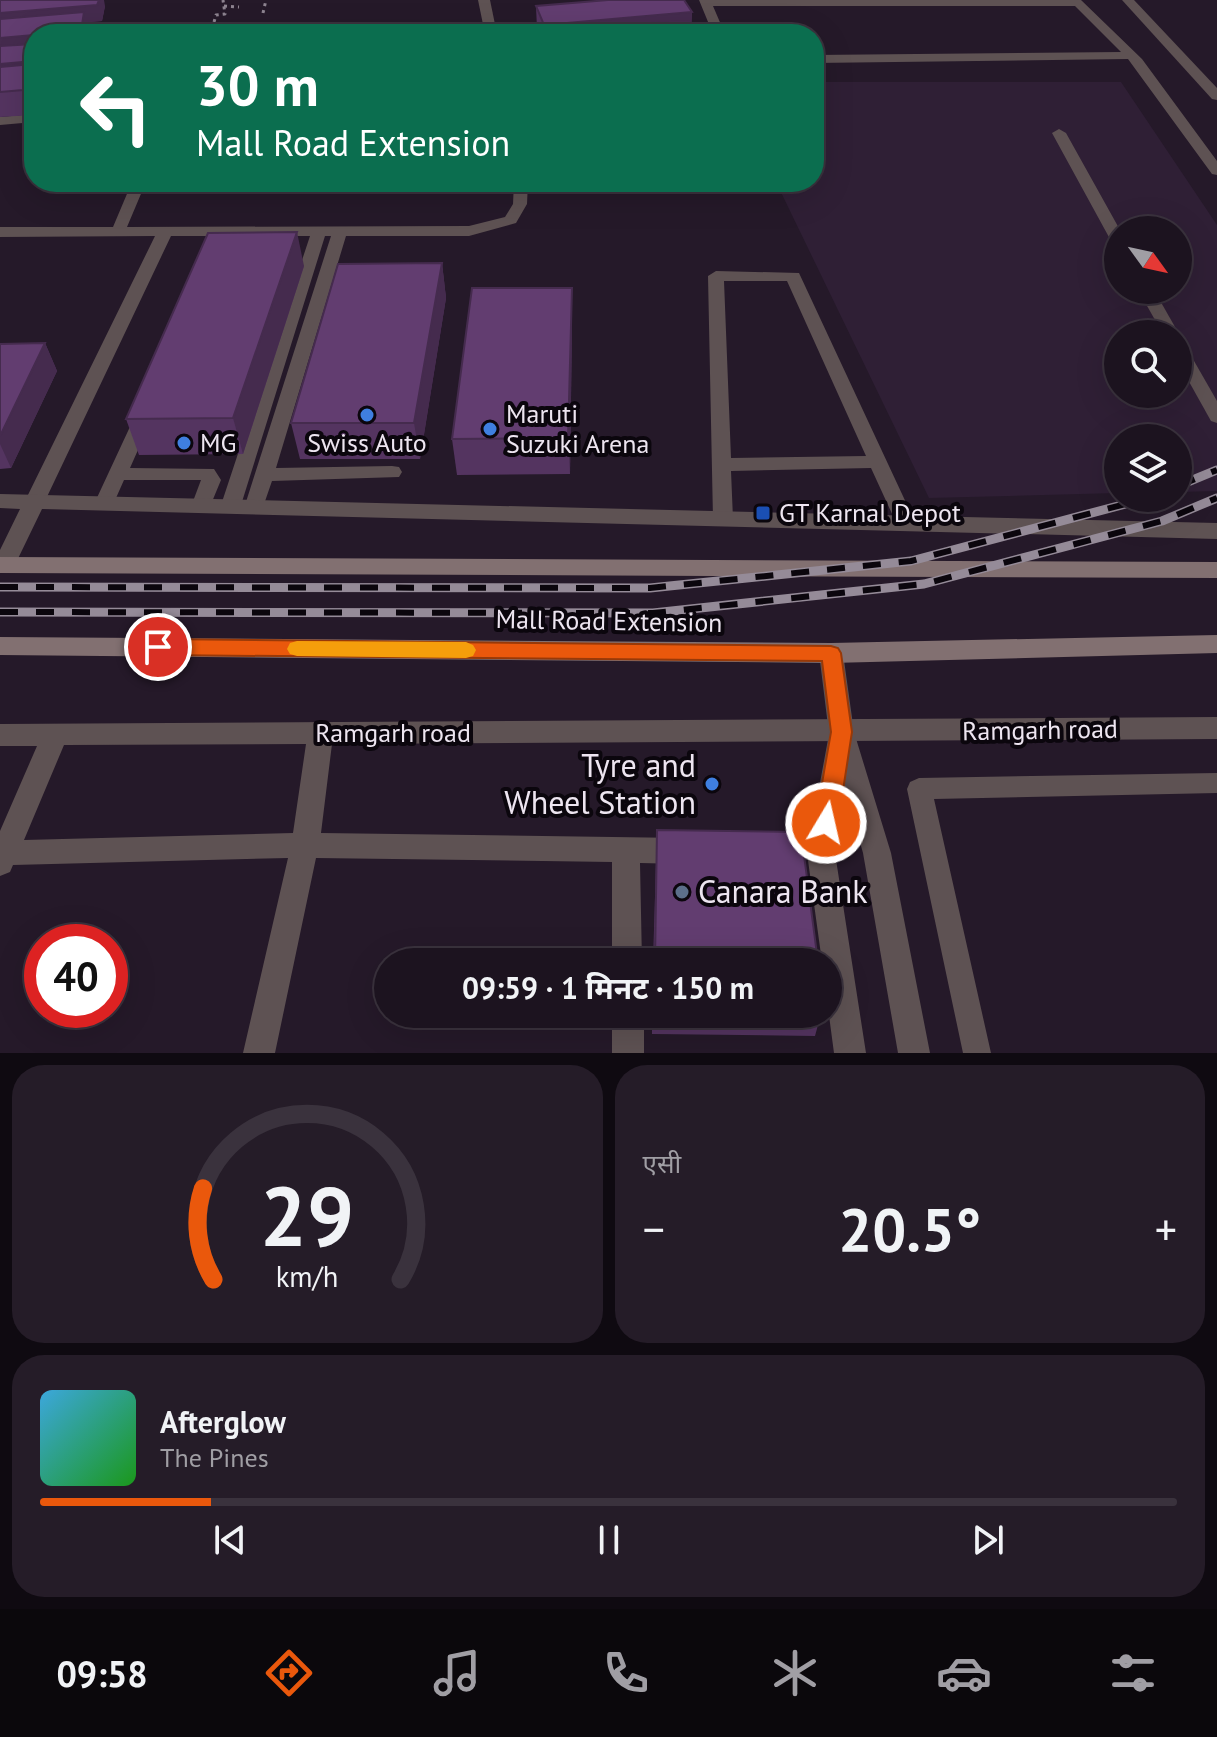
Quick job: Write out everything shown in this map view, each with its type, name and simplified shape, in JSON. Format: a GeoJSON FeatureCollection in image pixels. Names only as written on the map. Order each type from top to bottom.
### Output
{"type":"FeatureCollection","features":[{"type":"Feature","properties":{"kind":"main road","name":"Mall Road Extension"},"geometry":{"type":"LineString","coordinates":[[2,565],[1217,570]]}},
{"type":"Feature","properties":{"kind":"main road","name":"Mall Road Extension"},"geometry":{"type":"LineString","coordinates":[[0,646],[831,653],[1217,644]]}},
{"type":"Feature","properties":{"kind":"street"},"geometry":{"type":"LineString","coordinates":[[0,501],[1217,531]]}},
{"type":"Feature","properties":{"kind":"street"},"geometry":{"type":"LineString","coordinates":[[2,565],[35,501]]}},
{"type":"Feature","properties":{"kind":"street"},"geometry":{"type":"LineString","coordinates":[[831,653],[841,732],[877,853],[914,1053]]}},
{"type":"Feature","properties":{"kind":"street","name":"Ramgarh road"},"geometry":{"type":"LineString","coordinates":[[0,735],[1217,728]]}},
{"type":"Feature","properties":{"kind":"street"},"geometry":{"type":"LineString","coordinates":[[841,732],[821,853],[850,1053]]}},
{"type":"Feature","properties":{"kind":"street"},"geometry":{"type":"LineString","coordinates":[[259,1053],[305,845],[321,733]]}},
{"type":"Feature","properties":{"kind":"street"},"geometry":{"type":"LineString","coordinates":[[55,735],[2,857],[305,845],[716,851]]}},
{"type":"Feature","properties":{"kind":"street"},"geometry":{"type":"LineString","coordinates":[[626,850],[627,948]]}},
{"type":"Feature","properties":{"kind":"street"},"geometry":{"type":"LineString","coordinates":[[791,853],[821,853]]}},
{"type":"Feature","properties":{"kind":"street"},"geometry":{"type":"LineString","coordinates":[[628,1028],[628,1053]]}},
{"type":"Feature","properties":{"kind":"lane"},"geometry":{"type":"LineString","coordinates":[[484,0],[489,24]]}},
{"type":"Feature","properties":{"kind":"lane"},"geometry":{"type":"LineString","coordinates":[[1128,0],[1217,96]]}},
{"type":"Feature","properties":{"kind":"lane"},"geometry":{"type":"LineString","coordinates":[[715,24],[706,2],[1077,2],[1130,55],[1217,171]]}},
{"type":"Feature","properties":{"kind":"lane"},"geometry":{"type":"LineString","coordinates":[[824,59],[1130,55]]}},
{"type":"Feature","properties":{"kind":"lane"},"geometry":{"type":"LineString","coordinates":[[0,121],[24,119]]}},
{"type":"Feature","properties":{"kind":"lane"},"geometry":{"type":"LineString","coordinates":[[1059,133],[1105,216]]}},
{"type":"Feature","properties":{"kind":"lane"},"geometry":{"type":"LineString","coordinates":[[118,232],[135,192]]}},
{"type":"Feature","properties":{"kind":"lane"},"geometry":{"type":"LineString","coordinates":[[0,232],[165,232],[222,238],[319,231],[469,231],[511,220],[520,204],[521,192]]}},
{"type":"Feature","properties":{"kind":"lane"},"geometry":{"type":"LineString","coordinates":[[231,505],[319,231]]}},
{"type":"Feature","properties":{"kind":"lane"},"geometry":{"type":"LineString","coordinates":[[255,505],[333,280],[340,231]]}},
{"type":"Feature","properties":{"kind":"lane"},"geometry":{"type":"LineString","coordinates":[[35,501],[165,232]]}},
{"type":"Feature","properties":{"kind":"lane"},"geometry":{"type":"LineString","coordinates":[[290,260],[300,232]]}},
{"type":"Feature","properties":{"kind":"lane"},"geometry":{"type":"LineString","coordinates":[[723,519],[716,276],[793,276],[906,524]]}},
{"type":"Feature","properties":{"kind":"lane"},"geometry":{"type":"LineString","coordinates":[[1192,372],[1217,417]]}},
{"type":"Feature","properties":{"kind":"lane"},"geometry":{"type":"LineString","coordinates":[[105,502],[150,404]]}},
{"type":"Feature","properties":{"kind":"lane"},"geometry":{"type":"LineString","coordinates":[[722,465],[878,462]]}},
{"type":"Feature","properties":{"kind":"lane"},"geometry":{"type":"LineString","coordinates":[[265,475],[392,472]]}},
{"type":"Feature","properties":{"kind":"lane"},"geometry":{"type":"LineString","coordinates":[[118,474],[207,474],[211,480],[202,504]]}},
{"type":"Feature","properties":{"kind":"lane"},"geometry":{"type":"LineString","coordinates":[[977,1053],[919,789],[1217,783]]}},
{"type":"Feature","properties":{"kind":"path"},"geometry":{"type":"LineString","coordinates":[[214,22],[216,15],[225,14],[223,0]]}},
{"type":"Feature","properties":{"kind":"path"},"geometry":{"type":"LineString","coordinates":[[263,13],[266,0]]}},
{"type":"Feature","properties":{"kind":"path"},"geometry":{"type":"LineString","coordinates":[[224,6],[239,7]]}},
{"type":"Feature","properties":{"kind":"shaded area","name":"GT Karnal Depot"},"geometry":{"type":"Polygon","coordinates":[[[824,82],[1121,82],[1217,225],[1217,491],[1192,492],[1192,424],[1104,424],[1104,493],[929,498],[781,192],[824,192],[824,82]]]}},
{"type":"Feature","properties":{"kind":"building"},"geometry":{"type":"Polygon","coordinates":[[[0,0],[99,0],[97,5],[0,13],[0,0]]]}},
{"type":"Feature","properties":{"kind":"building"},"geometry":{"type":"Polygon","coordinates":[[[608,0],[684,0],[692,12],[544,24],[536,6],[608,0]]]}},
{"type":"Feature","properties":{"kind":"building"},"geometry":{"type":"Polygon","coordinates":[[[84,12],[82,24],[24,24],[24,36],[0,38],[0,19],[84,12]]]}},
{"type":"Feature","properties":{"kind":"building"},"geometry":{"type":"Polygon","coordinates":[[[689,21],[690,24],[631,24],[689,21]]]}},
{"type":"Feature","properties":{"kind":"building"},"geometry":{"type":"Polygon","coordinates":[[[24,45],[24,62],[0,64],[0,46],[24,45]]]}},
{"type":"Feature","properties":{"kind":"building"},"geometry":{"type":"Polygon","coordinates":[[[24,65],[23,90],[0,92],[0,67],[24,65]]]}},
{"type":"Feature","properties":{"kind":"building"},"geometry":{"type":"Polygon","coordinates":[[[297,232],[233,418],[126,419],[208,233],[297,232]]]}},
{"type":"Feature","properties":{"kind":"building"},"geometry":{"type":"Polygon","coordinates":[[[442,263],[414,423],[291,423],[338,264],[442,263]]]}},
{"type":"Feature","properties":{"kind":"building"},"geometry":{"type":"Polygon","coordinates":[[[472,288],[572,288],[568,438],[452,439],[472,288]]]}},
{"type":"Feature","properties":{"kind":"building"},"geometry":{"type":"Polygon","coordinates":[[[45,343],[0,436],[0,344],[45,343]]]}},
{"type":"Feature","properties":{"kind":"building"},"geometry":{"type":"Polygon","coordinates":[[[657,830],[801,832],[816,948],[655,948],[657,830]]]}},
{"type":"Feature","properties":{"kind":"railway"},"geometry":{"type":"LineString","coordinates":[[1192,480],[1217,470]]}},
{"type":"Feature","properties":{"kind":"railway"},"geometry":{"type":"LineString","coordinates":[[0,612],[653,613],[924,584],[1162,521],[1217,498]]}},
{"type":"Feature","properties":{"kind":"railway"},"geometry":{"type":"LineString","coordinates":[[0,587],[650,588],[911,561],[1104,510]]}},
{"type":"Feature","properties":{"kind":"slow traffic"},"geometry":{"type":"LineString","coordinates":[[297,649],[466,650]]}},
{"type":"Feature","properties":{"kind":"place","name":"Swiss Auto"},"geometry":{"type":"Point","coordinates":[367,415]}},
{"type":"Feature","properties":{"kind":"place","name":"Maruti Suzuki Arena"},"geometry":{"type":"Point","coordinates":[490,429]}},
{"type":"Feature","properties":{"kind":"place","name":"MG"},"geometry":{"type":"Point","coordinates":[184,443]}},
{"type":"Feature","properties":{"kind":"place","name":"GT Karnal Depot"},"geometry":{"type":"Point","coordinates":[763,513]}},
{"type":"Feature","properties":{"kind":"place","name":"Tyre and Wheel Station"},"geometry":{"type":"Point","coordinates":[712,784]}},
{"type":"Feature","properties":{"kind":"place","name":"Canara Bank"},"geometry":{"type":"Point","coordinates":[682,892]}},
{"type":"Feature","properties":{"kind":"route"},"geometry":{"type":"LineString","coordinates":[[158,647],[831,653],[841,732],[826,823]]}}]}
